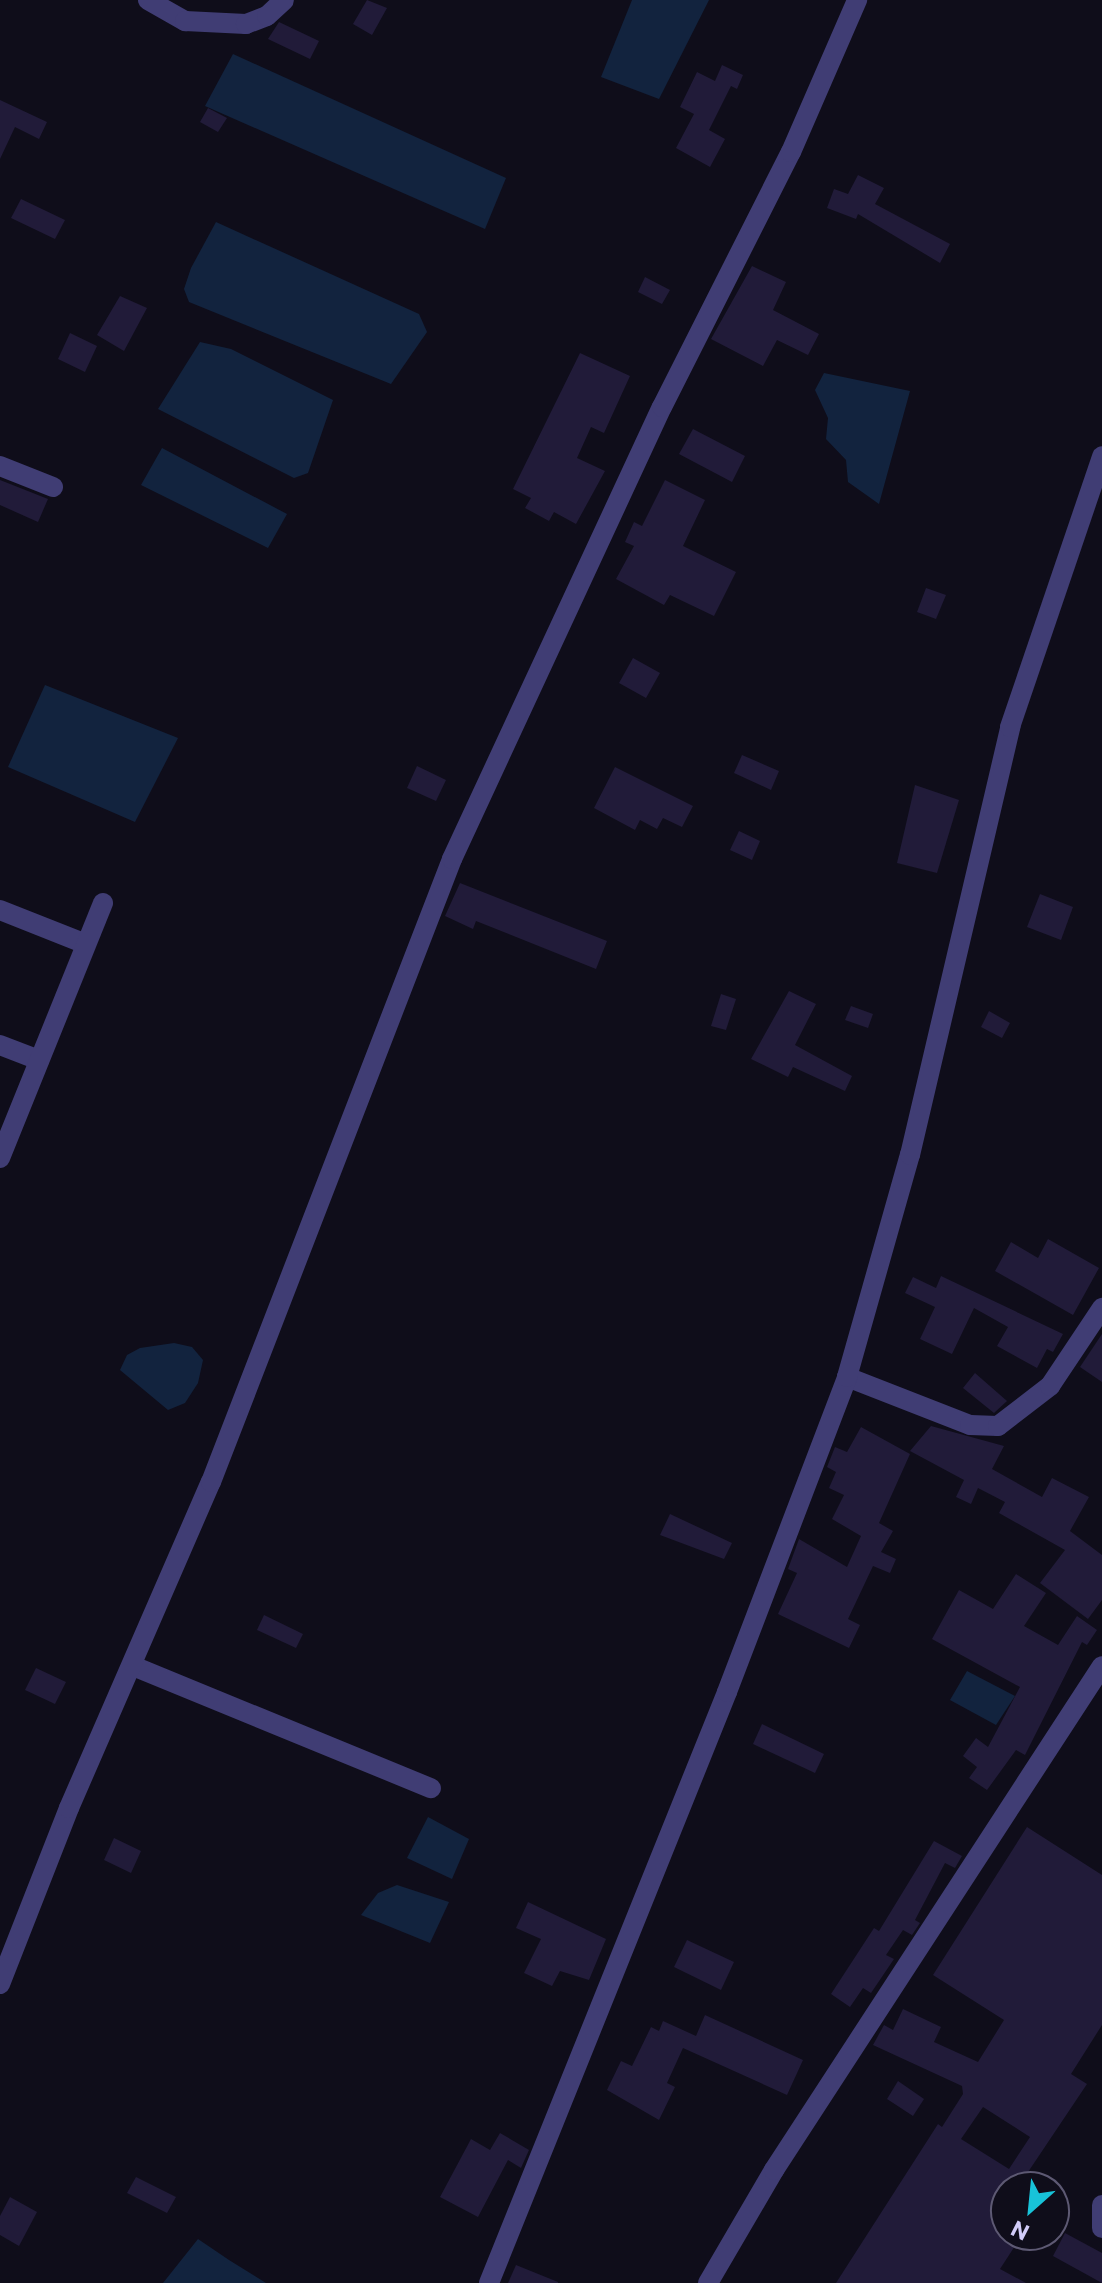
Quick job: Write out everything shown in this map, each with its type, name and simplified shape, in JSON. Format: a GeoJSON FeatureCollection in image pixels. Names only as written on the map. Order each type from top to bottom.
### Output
{"type":"FeatureCollection","features":[{"type":"Feature","properties":{"kind":"street"},"geometry":{"type":"LineString","coordinates":[[148,0],[185,21],[235,24],[267,16],[284,0]]}},
{"type":"Feature","properties":{"kind":"street"},"geometry":{"type":"LineString","coordinates":[[0,1984],[69,1808],[211,1482],[452,859],[662,407],[791,152],[857,0]]}},
{"type":"Feature","properties":{"kind":"street"},"geometry":{"type":"LineString","coordinates":[[489,2283],[727,1692],[847,1377],[910,1155],[1010,727],[1102,456]]}},
{"type":"Feature","properties":{"kind":"street"},"geometry":{"type":"LineString","coordinates":[[0,466],[53,487]]}},
{"type":"Feature","properties":{"kind":"street"},"geometry":{"type":"LineString","coordinates":[[0,1158],[103,903]]}},
{"type":"Feature","properties":{"kind":"street"},"geometry":{"type":"LineString","coordinates":[[0,910],[86,944]]}},
{"type":"Feature","properties":{"kind":"street"},"geometry":{"type":"LineString","coordinates":[[0,1045],[39,1060]]}},
{"type":"Feature","properties":{"kind":"street"},"geometry":{"type":"LineString","coordinates":[[847,1377],[970,1425],[998,1426],[1050,1386],[1102,1308]]}},
{"type":"Feature","properties":{"kind":"street"},"geometry":{"type":"LineString","coordinates":[[133,1666],[431,1788]]}},
{"type":"Feature","properties":{"kind":"street"},"geometry":{"type":"LineString","coordinates":[[708,2283],[774,2170],[1102,1666]]}},
{"type":"Feature","properties":{"kind":"street"},"geometry":{"type":"LineString","coordinates":[[1102,2205],[1102,2228]]}},
{"type":"Feature","properties":{"kind":"water"},"geometry":{"type":"Polygon","coordinates":[[[632,0],[709,0],[659,99],[601,77],[632,0]]]}},
{"type":"Feature","properties":{"kind":"water"},"geometry":{"type":"Polygon","coordinates":[[[233,54],[506,178],[485,229],[205,106],[233,54]]]}},
{"type":"Feature","properties":{"kind":"water"},"geometry":{"type":"Polygon","coordinates":[[[216,222],[419,314],[427,332],[391,384],[189,302],[184,289],[191,268],[216,222]]]}},
{"type":"Feature","properties":{"kind":"water"},"geometry":{"type":"Polygon","coordinates":[[[200,342],[231,349],[333,400],[308,473],[294,478],[158,409],[200,342]]]}},
{"type":"Feature","properties":{"kind":"water"},"geometry":{"type":"Polygon","coordinates":[[[824,373],[910,391],[879,504],[848,482],[846,460],[826,439],[828,418],[815,390],[824,373]]]}},
{"type":"Feature","properties":{"kind":"water"},"geometry":{"type":"Polygon","coordinates":[[[162,448],[287,514],[268,548],[141,485],[162,448]]]}},
{"type":"Feature","properties":{"kind":"water"},"geometry":{"type":"Polygon","coordinates":[[[45,685],[178,738],[135,822],[8,767],[45,685]]]}},
{"type":"Feature","properties":{"kind":"water"},"geometry":{"type":"Polygon","coordinates":[[[174,1343],[192,1347],[203,1360],[198,1383],[185,1403],[168,1410],[120,1370],[127,1355],[140,1348],[174,1343]]]}},
{"type":"Feature","properties":{"kind":"water"},"geometry":{"type":"Polygon","coordinates":[[[967,1671],[1015,1696],[996,1725],[950,1700],[967,1671]]]}},
{"type":"Feature","properties":{"kind":"water"},"geometry":{"type":"Polygon","coordinates":[[[428,1817],[469,1839],[452,1879],[407,1858],[428,1817]]]}},
{"type":"Feature","properties":{"kind":"water"},"geometry":{"type":"Polygon","coordinates":[[[397,1885],[449,1902],[430,1943],[361,1915],[378,1893],[397,1885]]]}},
{"type":"Feature","properties":{"kind":"water"},"geometry":{"type":"Polygon","coordinates":[[[198,2239],[229,2260],[266,2283],[163,2283],[198,2239]]]}},
{"type":"Feature","properties":{"kind":"building"},"geometry":{"type":"Polygon","coordinates":[[[367,0],[387,8],[372,35],[353,24],[367,0]]]}},
{"type":"Feature","properties":{"kind":"building"},"geometry":{"type":"Polygon","coordinates":[[[279,22],[319,41],[310,59],[268,39],[279,22]]]}},
{"type":"Feature","properties":{"kind":"building"},"geometry":{"type":"Polygon","coordinates":[[[722,65],[743,75],[737,89],[731,86],[709,130],[725,139],[710,167],[676,148],[694,114],[680,107],[697,72],[715,81],[722,65]]]}},
{"type":"Feature","properties":{"kind":"building"},"geometry":{"type":"Polygon","coordinates":[[[0,100],[47,122],[39,139],[15,127],[0,159],[0,100]]]}},
{"type":"Feature","properties":{"kind":"building"},"geometry":{"type":"Polygon","coordinates":[[[208,108],[227,118],[218,132],[200,122],[208,108]]]}},
{"type":"Feature","properties":{"kind":"building"},"geometry":{"type":"Polygon","coordinates":[[[858,175],[884,188],[875,204],[950,244],[940,263],[858,214],[856,219],[827,208],[834,189],[848,194],[858,175]]]}},
{"type":"Feature","properties":{"kind":"building"},"geometry":{"type":"Polygon","coordinates":[[[21,199],[65,220],[55,239],[11,218],[21,199]]]}},
{"type":"Feature","properties":{"kind":"building"},"geometry":{"type":"Polygon","coordinates":[[[752,266],[786,282],[773,310],[819,334],[808,355],[777,340],[763,366],[711,339],[752,266]]]}},
{"type":"Feature","properties":{"kind":"building"},"geometry":{"type":"Polygon","coordinates":[[[645,277],[670,290],[662,304],[638,292],[645,277]]]}},
{"type":"Feature","properties":{"kind":"building"},"geometry":{"type":"Polygon","coordinates":[[[120,296],[147,308],[124,351],[97,335],[120,296]]]}},
{"type":"Feature","properties":{"kind":"building"},"geometry":{"type":"Polygon","coordinates":[[[70,333],[97,346],[85,372],[58,359],[70,333]]]}},
{"type":"Feature","properties":{"kind":"building"},"geometry":{"type":"Polygon","coordinates":[[[580,353],[630,376],[604,433],[591,427],[577,458],[605,471],[576,524],[554,512],[549,521],[525,508],[531,498],[513,489],[580,353]]]}},
{"type":"Feature","properties":{"kind":"building"},"geometry":{"type":"Polygon","coordinates":[[[693,429],[745,456],[732,482],[679,454],[693,429]]]}},
{"type":"Feature","properties":{"kind":"building"},"geometry":{"type":"Polygon","coordinates":[[[0,480],[48,499],[38,522],[0,505],[0,480]]]}},
{"type":"Feature","properties":{"kind":"building"},"geometry":{"type":"Polygon","coordinates":[[[665,480],[705,500],[683,546],[736,572],[714,616],[670,595],[664,605],[616,579],[634,546],[625,542],[634,522],[642,526],[665,480]]]}},
{"type":"Feature","properties":{"kind":"building"},"geometry":{"type":"Polygon","coordinates":[[[926,588],[946,595],[936,619],[917,612],[926,588]]]}},
{"type":"Feature","properties":{"kind":"building"},"geometry":{"type":"Polygon","coordinates":[[[633,658],[660,673],[646,698],[619,683],[633,658]]]}},
{"type":"Feature","properties":{"kind":"building"},"geometry":{"type":"Polygon","coordinates":[[[742,755],[779,771],[771,790],[734,773],[742,755]]]}},
{"type":"Feature","properties":{"kind":"building"},"geometry":{"type":"Polygon","coordinates":[[[417,766],[446,780],[436,801],[407,788],[417,766]]]}},
{"type":"Feature","properties":{"kind":"building"},"geometry":{"type":"Polygon","coordinates":[[[615,767],[693,806],[682,827],[663,818],[657,829],[640,820],[635,830],[594,808],[615,767]]]}},
{"type":"Feature","properties":{"kind":"building"},"geometry":{"type":"Polygon","coordinates":[[[915,785],[959,800],[937,873],[897,863],[915,785]]]}},
{"type":"Feature","properties":{"kind":"building"},"geometry":{"type":"Polygon","coordinates":[[[739,831],[760,841],[752,860],[730,850],[739,831]]]}},
{"type":"Feature","properties":{"kind":"building"},"geometry":{"type":"Polygon","coordinates":[[[460,883],[607,941],[596,969],[476,921],[473,929],[445,916],[460,883]]]}},
{"type":"Feature","properties":{"kind":"building"},"geometry":{"type":"Polygon","coordinates":[[[1040,894],[1073,907],[1061,940],[1027,927],[1040,894]]]}},
{"type":"Feature","properties":{"kind":"building"},"geometry":{"type":"Polygon","coordinates":[[[789,991],[816,1004],[795,1045],[852,1076],[845,1091],[793,1067],[788,1077],[751,1059],[789,991]]]}},
{"type":"Feature","properties":{"kind":"building"},"geometry":{"type":"Polygon","coordinates":[[[721,994],[736,999],[726,1030],[711,1026],[721,994]]]}},
{"type":"Feature","properties":{"kind":"building"},"geometry":{"type":"Polygon","coordinates":[[[851,1006],[873,1014],[868,1028],[845,1020],[851,1006]]]}},
{"type":"Feature","properties":{"kind":"building"},"geometry":{"type":"Polygon","coordinates":[[[989,1011],[1010,1023],[1002,1038],[981,1027],[989,1011]]]}},
{"type":"Feature","properties":{"kind":"building"},"geometry":{"type":"Polygon","coordinates":[[[1048,1239],[1099,1268],[1073,1315],[995,1271],[1011,1242],[1038,1258],[1048,1239]]]}},
{"type":"Feature","properties":{"kind":"building"},"geometry":{"type":"Polygon","coordinates":[[[941,1276],[1063,1334],[1053,1352],[1047,1349],[1037,1368],[997,1346],[1008,1327],[974,1308],[952,1354],[920,1339],[935,1307],[905,1293],[913,1277],[936,1288],[941,1276]]]}},
{"type":"Feature","properties":{"kind":"building"},"geometry":{"type":"Polygon","coordinates":[[[1102,1334],[1102,1382],[1080,1367],[1102,1334]]]}},
{"type":"Feature","properties":{"kind":"building"},"geometry":{"type":"Polygon","coordinates":[[[975,1373],[1007,1401],[994,1413],[963,1388],[975,1373]]]}},
{"type":"Feature","properties":{"kind":"building"},"geometry":{"type":"Polygon","coordinates":[[[931,1426],[1004,1446],[992,1469],[1042,1497],[1052,1478],[1089,1497],[1070,1531],[1102,1555],[1102,1600],[1088,1619],[1040,1583],[1065,1550],[999,1513],[1005,1502],[978,1488],[971,1504],[956,1497],[964,1480],[910,1451],[931,1426]]]}},
{"type":"Feature","properties":{"kind":"building"},"geometry":{"type":"Polygon","coordinates":[[[861,1427],[910,1454],[879,1523],[893,1531],[881,1552],[896,1559],[890,1573],[873,1566],[848,1619],[860,1625],[849,1648],[778,1614],[797,1573],[788,1569],[799,1539],[847,1567],[861,1536],[832,1519],[844,1495],[829,1488],[836,1472],[827,1467],[835,1447],[847,1452],[861,1427]]]}},
{"type":"Feature","properties":{"kind":"building"},"geometry":{"type":"Polygon","coordinates":[[[670,1514],[732,1543],[724,1559],[660,1535],[670,1514]]]}},
{"type":"Feature","properties":{"kind":"building"},"geometry":{"type":"Polygon","coordinates":[[[1016,1574],[1046,1593],[1024,1626],[1058,1645],[1077,1616],[1097,1630],[1087,1645],[1082,1642],[1025,1755],[1016,1750],[987,1790],[969,1778],[977,1767],[963,1756],[976,1738],[988,1747],[1020,1687],[932,1639],[959,1590],[993,1609],[1016,1574]]]}},
{"type":"Feature","properties":{"kind":"building"},"geometry":{"type":"Polygon","coordinates":[[[264,1615],[303,1634],[296,1648],[257,1630],[264,1615]]]}},
{"type":"Feature","properties":{"kind":"building"},"geometry":{"type":"Polygon","coordinates":[[[36,1668],[66,1682],[55,1704],[25,1690],[36,1668]]]}},
{"type":"Feature","properties":{"kind":"building"},"geometry":{"type":"Polygon","coordinates":[[[762,1724],[824,1754],[815,1773],[753,1744],[762,1724]]]}},
{"type":"Feature","properties":{"kind":"building"},"geometry":{"type":"Polygon","coordinates":[[[1027,1827],[1102,1875],[1102,2025],[1071,2074],[1087,2084],[1029,2171],[990,2171],[990,2251],[1012,2251],[1000,2269],[1026,2283],[836,2283],[938,2124],[942,2127],[963,2094],[962,2086],[873,2045],[884,2025],[893,2030],[903,2009],[941,2027],[934,2042],[978,2062],[1004,2020],[933,1975],[1027,1827]],[[983,2107],[961,2139],[1009,2169],[1030,2137],[983,2107]]]}},
{"type":"Feature","properties":{"kind":"building"},"geometry":{"type":"Polygon","coordinates":[[[114,1838],[141,1851],[131,1873],[104,1860],[114,1838]]]}},
{"type":"Feature","properties":{"kind":"building"},"geometry":{"type":"Polygon","coordinates":[[[934,1841],[962,1856],[955,1868],[945,1863],[915,1920],[920,1923],[912,1935],[903,1930],[886,1955],[894,1959],[871,1993],[863,1988],[850,2007],[831,1994],[874,1928],[879,1931],[934,1841]]]}},
{"type":"Feature","properties":{"kind":"building"},"geometry":{"type":"Polygon","coordinates":[[[528,1902],[606,1939],[589,1980],[560,1971],[552,1986],[524,1973],[541,1939],[516,1928],[528,1902]]]}},
{"type":"Feature","properties":{"kind":"building"},"geometry":{"type":"Polygon","coordinates":[[[687,1940],[734,1962],[721,1990],[674,1967],[687,1940]]]}},
{"type":"Feature","properties":{"kind":"building"},"geometry":{"type":"Polygon","coordinates":[[[705,2015],[803,2060],[787,2095],[683,2048],[667,2083],[675,2087],[659,2120],[607,2090],[621,2061],[632,2066],[651,2027],[659,2031],[663,2021],[696,2036],[705,2015]]]}},
{"type":"Feature","properties":{"kind":"building"},"geometry":{"type":"Polygon","coordinates":[[[898,2081],[924,2099],[913,2116],[887,2099],[898,2081]]]}},
{"type":"Feature","properties":{"kind":"building"},"geometry":{"type":"Polygon","coordinates":[[[500,2133],[529,2150],[521,2168],[508,2160],[478,2217],[440,2197],[471,2139],[490,2150],[500,2133]]]}},
{"type":"Feature","properties":{"kind":"building"},"geometry":{"type":"Polygon","coordinates":[[[136,2177],[176,2197],[167,2213],[127,2193],[136,2177]]]}},
{"type":"Feature","properties":{"kind":"building"},"geometry":{"type":"Polygon","coordinates":[[[10,2197],[37,2212],[19,2246],[0,2235],[0,2216],[10,2197]]]}},
{"type":"Feature","properties":{"kind":"building"},"geometry":{"type":"Polygon","coordinates":[[[1070,2236],[1102,2253],[1102,2283],[1053,2256],[1056,2251],[1070,2251],[1070,2236]]]}},
{"type":"Feature","properties":{"kind":"building"},"geometry":{"type":"Polygon","coordinates":[[[516,2265],[558,2282],[558,2283],[508,2283],[516,2265]]]}}]}
